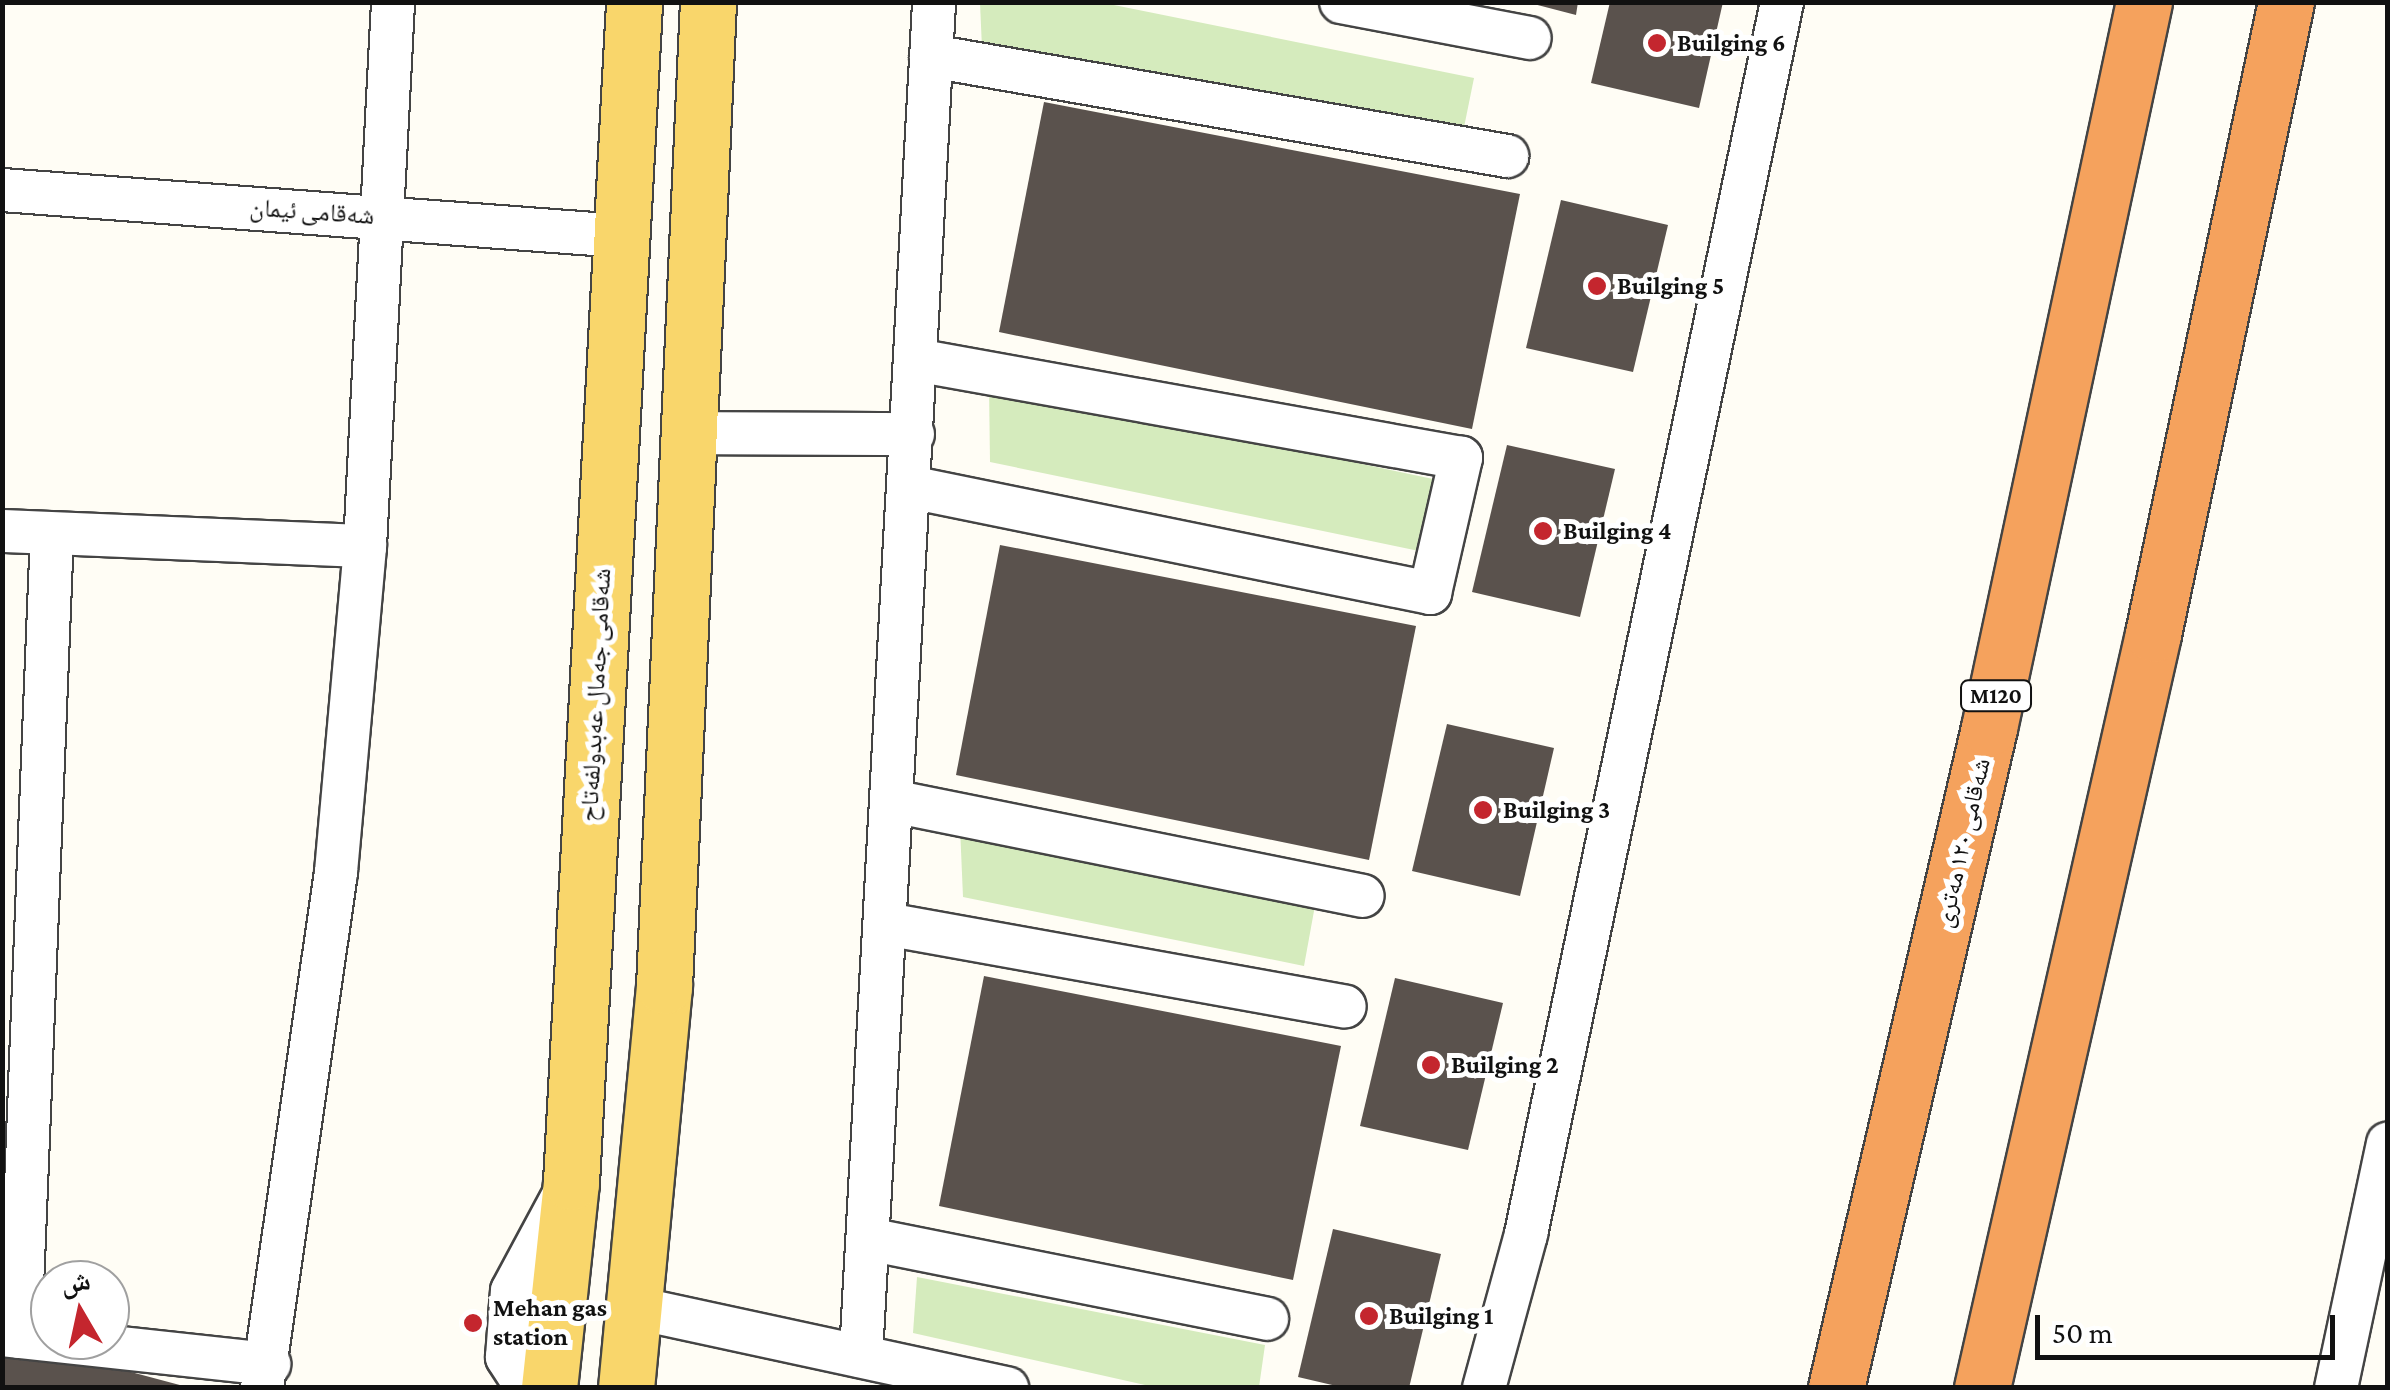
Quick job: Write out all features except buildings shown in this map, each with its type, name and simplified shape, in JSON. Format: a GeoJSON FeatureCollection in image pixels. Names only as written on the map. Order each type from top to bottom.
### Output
{"type":"FeatureCollection","features":[{"type":"Feature","properties":{"kind":"highway","name":"شەقامی ١٢٠ مەتری"},"geometry":{"type":"LineString","coordinates":[[1836,1388],[1990,728],[2144,2]]}},
{"type":"Feature","properties":{"kind":"highway"},"geometry":{"type":"LineString","coordinates":[[1982,1388],[2153,634],[2286,2]]}},
{"type":"Feature","properties":{"kind":"main road","name":"شەقامی جەمال عەبدولفەتاح"},"geometry":{"type":"LineString","coordinates":[[548,1388],[571,1182],[634,2]]}},
{"type":"Feature","properties":{"kind":"main road"},"geometry":{"type":"LineString","coordinates":[[626,1388],[664,986],[708,2]]}},
{"type":"Feature","properties":{"kind":"street"},"geometry":{"type":"LineString","coordinates":[[52,534],[11,1336],[266,1376],[336,872],[365,546],[393,2]]}},
{"type":"Feature","properties":{"kind":"street"},"geometry":{"type":"LineString","coordinates":[[862,1356],[934,2]]}},
{"type":"Feature","properties":{"kind":"street"},"geometry":{"type":"LineString","coordinates":[[1341,2],[1530,38]]}},
{"type":"Feature","properties":{"kind":"street"},"geometry":{"type":"LineString","coordinates":[[1484,1388],[1526,1234],[1782,2]]}},
{"type":"Feature","properties":{"kind":"street"},"geometry":{"type":"LineString","coordinates":[[931,56],[1507,156]]}},
{"type":"Feature","properties":{"kind":"street","name":"شەقامی ئیمان"},"geometry":{"type":"LineString","coordinates":[[2,190],[621,236]]}},
{"type":"Feature","properties":{"kind":"street"},"geometry":{"type":"LineString","coordinates":[[910,487],[1430,593],[1461,458],[916,360]]}},
{"type":"Feature","properties":{"kind":"street"},"geometry":{"type":"LineString","coordinates":[[686,433],[913,434]]}},
{"type":"Feature","properties":{"kind":"street"},"geometry":{"type":"LineString","coordinates":[[2,531],[365,546]]}},
{"type":"Feature","properties":{"kind":"street"},"geometry":{"type":"LineString","coordinates":[[892,801],[1362,896]]}},
{"type":"Feature","properties":{"kind":"street"},"geometry":{"type":"LineString","coordinates":[[886,924],[1344,1008]]}},
{"type":"Feature","properties":{"kind":"street"},"geometry":{"type":"LineString","coordinates":[[2334,1383],[2388,1143]]}},
{"type":"Feature","properties":{"kind":"street"},"geometry":{"type":"LineString","coordinates":[[527,1388],[508,1357],[512,1291],[571,1182]]}},
{"type":"Feature","properties":{"kind":"street"},"geometry":{"type":"LineString","coordinates":[[868,1239],[1267,1319]]}},
{"type":"Feature","properties":{"kind":"street"},"geometry":{"type":"LineString","coordinates":[[636,1308],[1007,1388]]}},
{"type":"Feature","properties":{"kind":"green space"},"geometry":{"type":"Polygon","coordinates":[[[980,3],[1104,3],[1474,78],[1461,142],[982,48],[980,3]]]}},
{"type":"Feature","properties":{"kind":"green space"},"geometry":{"type":"Polygon","coordinates":[[[989,385],[1433,479],[1419,551],[990,462],[989,385]]]}},
{"type":"Feature","properties":{"kind":"green space"},"geometry":{"type":"Polygon","coordinates":[[[960,827],[1316,900],[1304,966],[963,897],[960,827]]]}},
{"type":"Feature","properties":{"kind":"green space"},"geometry":{"type":"Polygon","coordinates":[[[917,1277],[1265,1345],[1259,1387],[1154,1387],[913,1333],[917,1277]]]}},
{"type":"Feature","properties":{"kind":"place","name":"Builging 6"},"geometry":{"type":"Point","coordinates":[1657,43]}},
{"type":"Feature","properties":{"kind":"place","name":"Builging 5"},"geometry":{"type":"Point","coordinates":[1597,286]}},
{"type":"Feature","properties":{"kind":"place","name":"Builging 4"},"geometry":{"type":"Point","coordinates":[1543,531]}},
{"type":"Feature","properties":{"kind":"place","name":"Builging 3"},"geometry":{"type":"Point","coordinates":[1483,810]}},
{"type":"Feature","properties":{"kind":"place","name":"Builging 2"},"geometry":{"type":"Point","coordinates":[1431,1065]}},
{"type":"Feature","properties":{"kind":"place","name":"Builging 1"},"geometry":{"type":"Point","coordinates":[1369,1316]}},
{"type":"Feature","properties":{"kind":"place","name":"Mehan gas station"},"geometry":{"type":"Point","coordinates":[473,1323]}}]}
